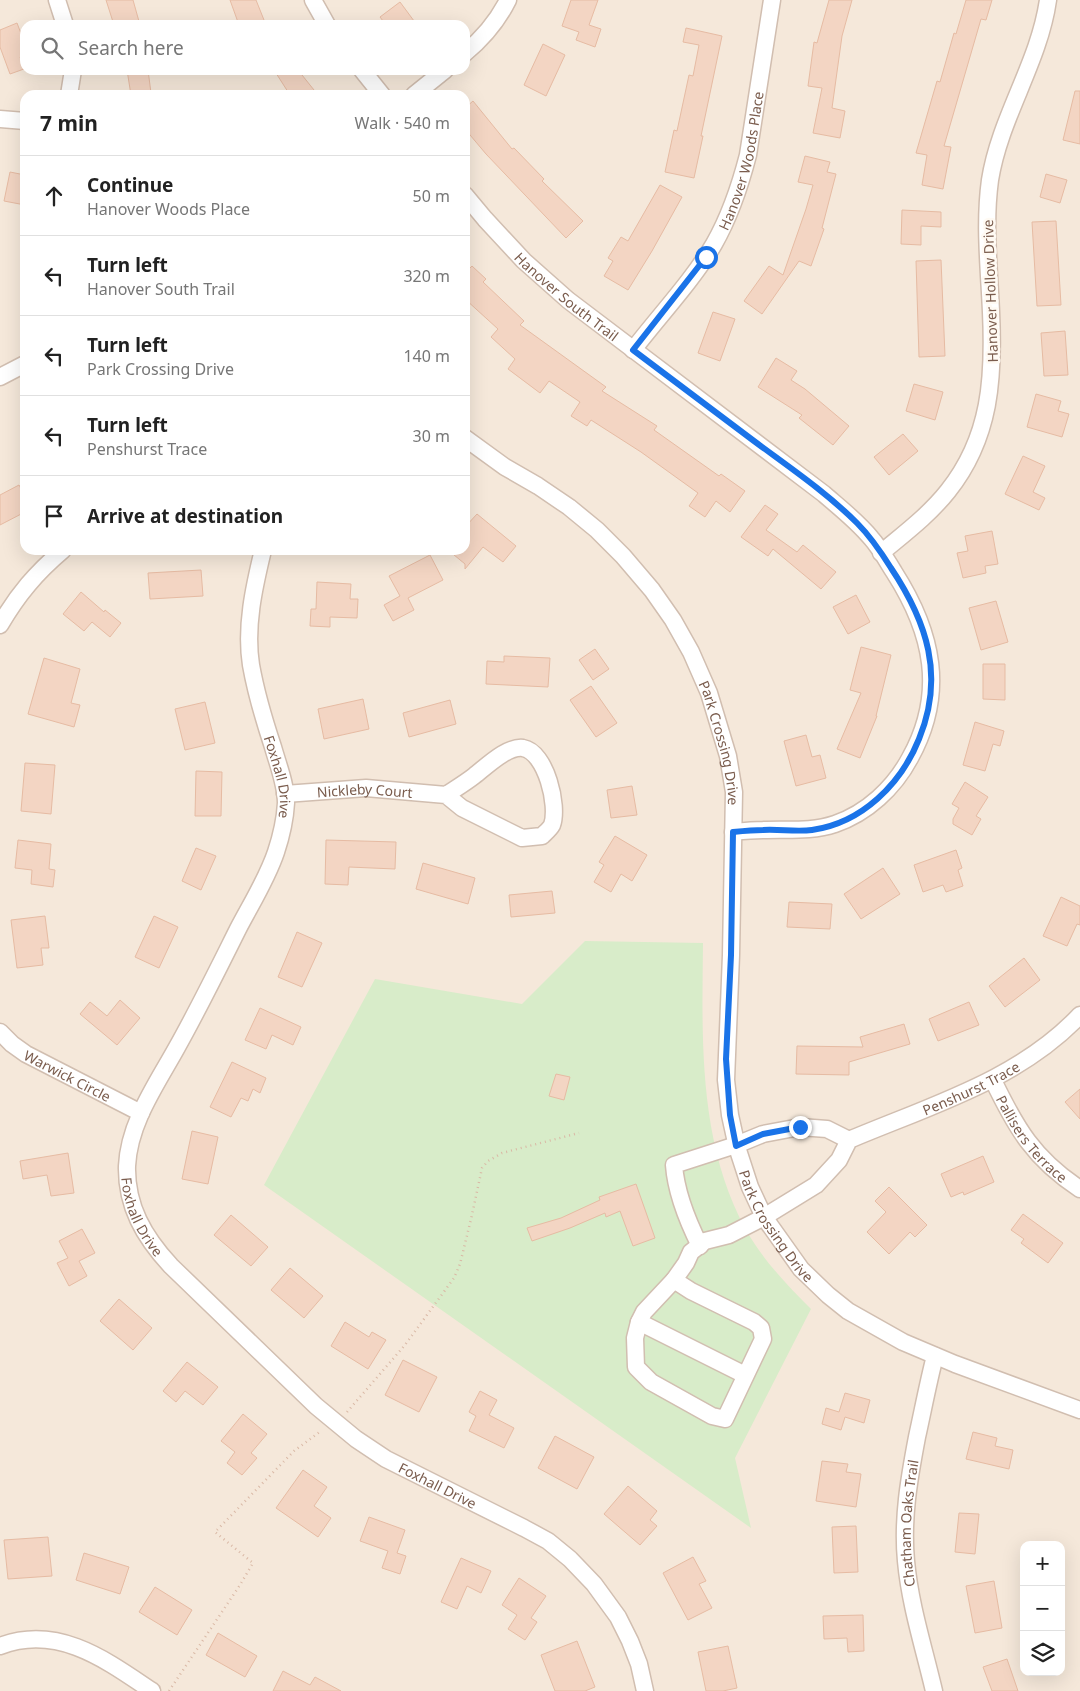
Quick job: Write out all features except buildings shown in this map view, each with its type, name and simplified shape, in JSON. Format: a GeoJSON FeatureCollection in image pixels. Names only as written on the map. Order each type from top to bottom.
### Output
{"type":"FeatureCollection","features":[{"type":"Feature","properties":{"kind":"street"},"geometry":{"type":"LineString","coordinates":[[57,0],[63,20]]}},
{"type":"Feature","properties":{"kind":"street"},"geometry":{"type":"LineString","coordinates":[[314,0],[324,20]]}},
{"type":"Feature","properties":{"kind":"street"},"geometry":{"type":"LineString","coordinates":[[470,48],[498,17],[508,0]]}},
{"type":"Feature","properties":{"kind":"street","name":"Hanover Woods Place"},"geometry":{"type":"LineString","coordinates":[[633,350],[706,257],[731,210],[742,180],[748,155],[772,0]]}},
{"type":"Feature","properties":{"kind":"street","name":"Hanover Hollow Drive"},"geometry":{"type":"LineString","coordinates":[[881,553],[926,514],[947,491],[957,478],[972,451],[981,429],[989,399],[993,368],[987,248],[988,202],[991,178],[1005,124],[1041,33],[1048,0]]}},
{"type":"Feature","properties":{"kind":"street"},"geometry":{"type":"LineString","coordinates":[[70,90],[72,75]]}},
{"type":"Feature","properties":{"kind":"street"},"geometry":{"type":"LineString","coordinates":[[366,75],[378,90]]}},
{"type":"Feature","properties":{"kind":"street"},"geometry":{"type":"LineString","coordinates":[[420,90],[439,75]]}},
{"type":"Feature","properties":{"kind":"street"},"geometry":{"type":"LineString","coordinates":[[0,119],[20,121]]}},
{"type":"Feature","properties":{"kind":"street","name":"Hanover South Trail"},"geometry":{"type":"LineString","coordinates":[[470,201],[524,261],[568,300],[824,494],[856,522],[872,538],[914,606],[928,646],[932,674],[931,699],[925,724],[916,748],[892,785],[883,795],[856,815],[835,824],[812,830],[733,832]]}},
{"type":"Feature","properties":{"kind":"street"},"geometry":{"type":"LineString","coordinates":[[0,377],[20,367]]}},
{"type":"Feature","properties":{"kind":"street","name":"Park Crossing Drive"},"geometry":{"type":"LineString","coordinates":[[470,443],[569,507],[597,530],[623,556],[652,590],[673,620],[691,652],[709,692],[728,756],[734,792],[731,955],[726,1059],[730,1115],[736,1146],[750,1187],[764,1217],[801,1269],[848,1311],[878,1329],[935,1356],[1080,1410]]}},
{"type":"Feature","properties":{"kind":"street"},"geometry":{"type":"LineString","coordinates":[[0,625],[13,602],[32,578],[57,555]]}},
{"type":"Feature","properties":{"kind":"street","name":"Foxhall Drive"},"geometry":{"type":"LineString","coordinates":[[262,555],[251,613],[251,662],[256,694],[284,784],[283,825],[270,866],[180,1042],[141,1113],[133,1134],[127,1167],[130,1198],[144,1233],[154,1248],[316,1406],[356,1439],[386,1459],[524,1528],[548,1542],[570,1559],[594,1584],[618,1617],[639,1664],[645,1691]]}},
{"type":"Feature","properties":{"kind":"street"},"geometry":{"type":"LineString","coordinates":[[524,748],[538,756],[549,780],[555,807],[552,826],[542,836],[522,838],[462,808],[446,795],[512,749],[524,748]]}},
{"type":"Feature","properties":{"kind":"street","name":"Nickleby Court"},"geometry":{"type":"LineString","coordinates":[[285,794],[366,788],[446,795]]}},
{"type":"Feature","properties":{"kind":"street","name":"Penshurst Trace"},"geometry":{"type":"LineString","coordinates":[[849,1140],[992,1080],[1035,1054],[1080,1015]]}},
{"type":"Feature","properties":{"kind":"street","name":"Warwick Circle"},"geometry":{"type":"LineString","coordinates":[[0,1032],[26,1054],[141,1113]]}},
{"type":"Feature","properties":{"kind":"street","name":"Pallisers Terrace"},"geometry":{"type":"LineString","coordinates":[[992,1080],[1009,1113],[1029,1144],[1049,1166],[1080,1189]]}},
{"type":"Feature","properties":{"kind":"street"},"geometry":{"type":"LineString","coordinates":[[674,1280],[691,1292],[754,1322],[761,1328],[763,1339],[724,1419],[712,1416],[651,1382],[636,1367],[635,1338],[639,1322],[644,1312],[674,1280],[691,1252],[700,1246],[705,1241],[728,1234],[764,1217],[816,1185],[839,1160],[849,1140],[827,1129],[800,1127],[763,1134],[736,1146],[674,1165],[675,1180],[688,1222],[700,1246]]}},
{"type":"Feature","properties":{"kind":"street"},"geometry":{"type":"LineString","coordinates":[[639,1322],[746,1375]]}},
{"type":"Feature","properties":{"kind":"street","name":"Chatham Oaks Trail"},"geometry":{"type":"LineString","coordinates":[[934,1691],[911,1594],[906,1561],[904,1524],[907,1488],[935,1356]]}},
{"type":"Feature","properties":{"kind":"street"},"geometry":{"type":"LineString","coordinates":[[0,1646],[28,1640],[46,1639],[66,1643],[85,1649],[152,1691]]}},
{"type":"Feature","properties":{"kind":"path"},"geometry":{"type":"LineString","coordinates":[[169,1691],[253,1563],[215,1532],[294,1451],[350,1410],[405,1345],[454,1278],[460,1264],[482,1168],[488,1161],[502,1153],[579,1133]]}},
{"type":"Feature","properties":{"kind":"shaded area"},"geometry":{"type":"Polygon","coordinates":[[[0,0],[1080,0],[1080,1691],[0,1691],[0,0]]]}},
{"type":"Feature","properties":{"kind":"green space"},"geometry":{"type":"Polygon","coordinates":[[[585,941],[703,943],[706,1090],[719,1162],[730,1196],[746,1230],[776,1272],[811,1309],[735,1458],[751,1528],[264,1185],[375,979],[522,1004],[585,941]]]}},
{"type":"Feature","properties":{"kind":"route"},"geometry":{"type":"LineString","coordinates":[[706,257],[633,350],[824,494],[872,538],[914,606],[928,646],[932,674],[931,699],[925,724],[916,748],[892,785],[883,795],[856,815],[835,824],[812,830],[733,832],[726,1080],[736,1146],[763,1134],[800,1127]]}}]}
